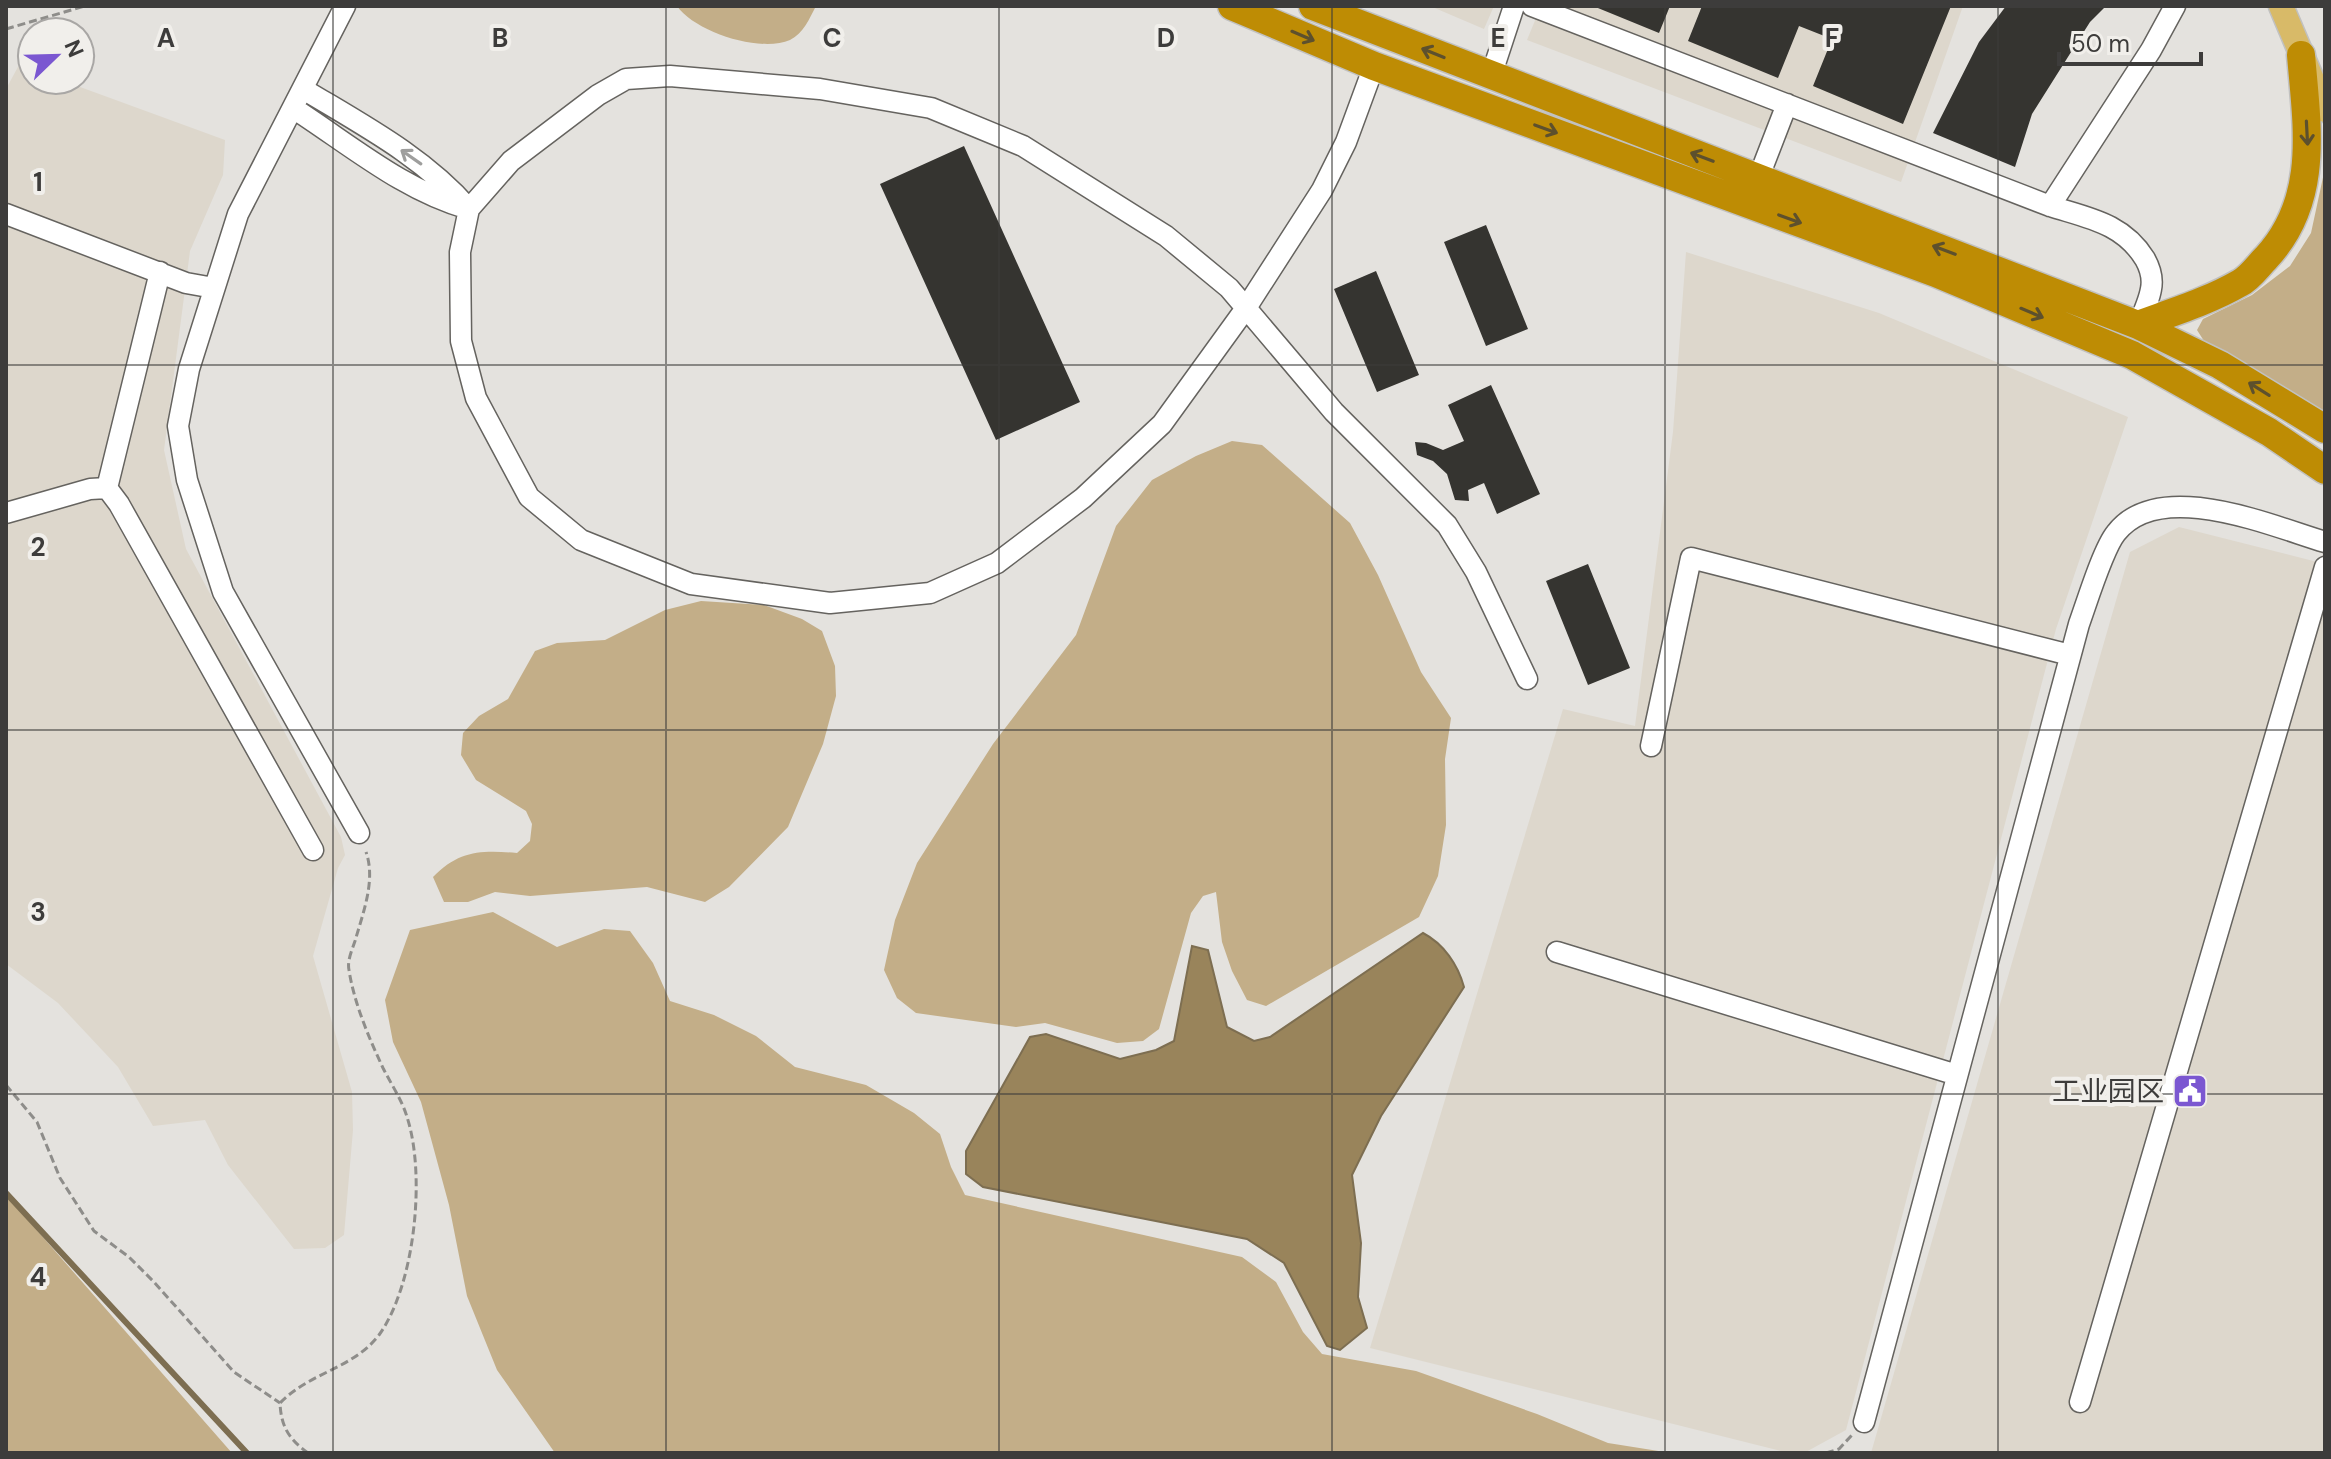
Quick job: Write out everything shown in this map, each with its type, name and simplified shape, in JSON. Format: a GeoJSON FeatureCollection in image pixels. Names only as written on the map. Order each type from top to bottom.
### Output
{"type":"FeatureCollection","features":[{"type":"Feature","properties":{"kind":"highway"},"geometry":{"type":"LineString","coordinates":[[1232,6],[1374,66],[1936,273],[2132,355],[2269,432],[2325,470]]}},
{"type":"Feature","properties":{"kind":"highway"},"geometry":{"type":"LineString","coordinates":[[1313,6],[2138,325],[2220,365],[2325,429]]}},
{"type":"Feature","properties":{"kind":"highway"},"geometry":{"type":"LineString","coordinates":[[2138,325],[2243,282],[2276,247],[2296,216],[2308,156],[2301,55]]}},
{"type":"Feature","properties":{"kind":"main road"},"geometry":{"type":"LineString","coordinates":[[2281,6],[2325,110]]}},
{"type":"Feature","properties":{"kind":"street"},"geometry":{"type":"LineString","coordinates":[[345,6],[238,214],[189,369],[178,426],[187,480],[223,592],[359,833]]}},
{"type":"Feature","properties":{"kind":"street"},"geometry":{"type":"LineString","coordinates":[[1491,76],[1514,6]]}},
{"type":"Feature","properties":{"kind":"street"},"geometry":{"type":"LineString","coordinates":[[1532,6],[2050,206],[2114,227],[2135,242],[2152,276],[2151,290],[2138,325]]}},
{"type":"Feature","properties":{"kind":"street"},"geometry":{"type":"LineString","coordinates":[[2050,206],[2151,50],[2175,6]]}},
{"type":"Feature","properties":{"kind":"street"},"geometry":{"type":"LineString","coordinates":[[1374,66],[1346,142],[1322,190],[1246,308],[1162,424],[1083,498],[997,563],[930,593],[830,603],[691,584],[581,540],[529,497],[476,398],[461,341],[460,252],[469,209],[511,161],[598,95],[626,79],[670,76],[820,89],[931,108],[1023,146],[1166,236],[1229,288],[1246,308],[1334,412],[1447,525],[1476,572],[1527,679]]}},
{"type":"Feature","properties":{"kind":"street"},"geometry":{"type":"LineString","coordinates":[[303,89],[414,159],[437,176],[469,209]]}},
{"type":"Feature","properties":{"kind":"street"},"geometry":{"type":"LineString","coordinates":[[1758,179],[1787,104]]}},
{"type":"Feature","properties":{"kind":"street"},"geometry":{"type":"LineString","coordinates":[[293,108],[417,189],[444,202],[469,209]]}},
{"type":"Feature","properties":{"kind":"street"},"geometry":{"type":"LineString","coordinates":[[6,214],[186,283],[214,288]]}},
{"type":"Feature","properties":{"kind":"street"},"geometry":{"type":"LineString","coordinates":[[107,488],[160,272]]}},
{"type":"Feature","properties":{"kind":"street"},"geometry":{"type":"LineString","coordinates":[[6,513],[90,489],[107,488]]}},
{"type":"Feature","properties":{"kind":"street"},"geometry":{"type":"LineString","coordinates":[[107,488],[119,504],[313,850]]}},
{"type":"Feature","properties":{"kind":"street"},"geometry":{"type":"LineString","coordinates":[[1864,1422],[2070,655],[2114,534],[2129,519],[2154,509],[2181,506],[2218,511],[2325,542]]}},
{"type":"Feature","properties":{"kind":"street"},"geometry":{"type":"LineString","coordinates":[[1651,746],[1691,558],[2070,655]]}},
{"type":"Feature","properties":{"kind":"street"},"geometry":{"type":"LineString","coordinates":[[2080,1402],[2325,567]]}},
{"type":"Feature","properties":{"kind":"street"},"geometry":{"type":"LineString","coordinates":[[1557,952],[1957,1075]]}},
{"type":"Feature","properties":{"kind":"path"},"geometry":{"type":"LineString","coordinates":[[6,29],[85,6]]}},
{"type":"Feature","properties":{"kind":"path"},"geometry":{"type":"LineString","coordinates":[[308,1453],[291,1440],[281,1422],[280,1403],[294,1389],[359,1356],[379,1335],[397,1305],[414,1237],[418,1174],[407,1117],[377,1055],[348,966],[367,899],[369,863],[359,833]]}},
{"type":"Feature","properties":{"kind":"path"},"geometry":{"type":"LineString","coordinates":[[6,1085],[37,1122],[60,1178],[94,1231],[129,1257],[154,1282],[234,1372],[280,1403]]}},
{"type":"Feature","properties":{"kind":"path"},"geometry":{"type":"LineString","coordinates":[[1826,1453],[1839,1449],[1864,1422]]}},
{"type":"Feature","properties":{"kind":"shaded area"},"geometry":{"type":"Polygon","coordinates":[[[677,6],[816,6],[795,37],[762,44],[713,32],[677,6]]]}},
{"type":"Feature","properties":{"kind":"shaded area"},"geometry":{"type":"Polygon","coordinates":[[[1430,6],[1494,6],[1484,29],[1430,6]]]}},
{"type":"Feature","properties":{"kind":"shaded area"},"geometry":{"type":"Polygon","coordinates":[[[1541,6],[1963,6],[1901,182],[1527,40],[1541,6]]]}},
{"type":"Feature","properties":{"kind":"shaded area"},"geometry":{"type":"Polygon","coordinates":[[[16,71],[16,96],[96,96],[96,93],[225,140],[223,175],[190,251],[164,450],[186,549],[341,837],[345,855],[338,868],[313,956],[352,1092],[353,1130],[344,1235],[325,1248],[294,1249],[228,1165],[205,1120],[153,1126],[118,1067],[58,1003],[6,964],[6,89],[16,71]]]}},
{"type":"Feature","properties":{"kind":"shaded area"},"geometry":{"type":"Polygon","coordinates":[[[2325,168],[2325,419],[2215,349],[2204,341],[2197,330],[2203,319],[2252,295],[2290,266],[2311,233],[2325,168]]]}},
{"type":"Feature","properties":{"kind":"shaded area"},"geometry":{"type":"Polygon","coordinates":[[[1686,252],[1879,313],[2128,417],[2056,629],[1846,1430],[1804,1453],[1789,1453],[1370,1348],[1563,709],[1635,726],[1673,432],[1686,252]]]}},
{"type":"Feature","properties":{"kind":"shaded area"},"geometry":{"type":"Polygon","coordinates":[[[1232,441],[1262,445],[1350,523],[1378,575],[1421,672],[1451,718],[1445,759],[1446,825],[1438,876],[1419,917],[1266,1006],[1247,1000],[1222,942],[1216,892],[1203,896],[1191,913],[1159,1029],[1143,1041],[1117,1043],[1045,1023],[1016,1027],[916,1013],[897,998],[884,970],[895,920],[917,863],[993,744],[1076,635],[1116,526],[1152,480],[1232,441]]]}},
{"type":"Feature","properties":{"kind":"shaded area"},"geometry":{"type":"Polygon","coordinates":[[[2179,527],[2325,564],[2325,1450],[2320,1453],[1871,1453],[2130,552],[2179,527]]]}},
{"type":"Feature","properties":{"kind":"shaded area"},"geometry":{"type":"Polygon","coordinates":[[[701,601],[764,605],[802,619],[822,631],[835,666],[836,696],[823,744],[788,827],[729,887],[705,902],[647,887],[530,896],[495,892],[468,902],[444,902],[433,877],[443,868],[472,854],[517,853],[530,841],[532,824],[526,811],[476,780],[461,755],[463,733],[479,716],[508,699],[535,651],[557,643],[605,640],[665,610],[701,601]]]}},
{"type":"Feature","properties":{"kind":"shaded area"},"geometry":{"type":"Polygon","coordinates":[[[493,912],[557,947],[604,929],[630,931],[653,963],[670,1001],[714,1015],[756,1036],[795,1067],[866,1085],[914,1113],[940,1134],[965,1195],[1242,1257],[1276,1282],[1303,1332],[1322,1354],[1416,1371],[1608,1443],[1671,1453],[555,1453],[497,1370],[467,1296],[449,1205],[421,1102],[393,1042],[385,1000],[410,930],[493,912]]]}},
{"type":"Feature","properties":{"kind":"shaded area"},"geometry":{"type":"Polygon","coordinates":[[[1423,933],[1449,956],[1464,987],[1381,1116],[1352,1175],[1361,1243],[1358,1297],[1367,1328],[1340,1350],[1327,1346],[1284,1263],[1247,1239],[983,1187],[966,1174],[966,1151],[1030,1037],[1046,1034],[1120,1059],[1156,1050],[1174,1041],[1192,946],[1208,950],[1227,1027],[1254,1041],[1270,1037],[1423,933]]]}},
{"type":"Feature","properties":{"kind":"shaded area"},"geometry":{"type":"Polygon","coordinates":[[[6,1195],[232,1453],[6,1453],[6,1195]]]}},
{"type":"Feature","properties":{"kind":"building"},"geometry":{"type":"Polygon","coordinates":[[[1593,6],[1670,6],[1659,33],[1593,6]]]}},
{"type":"Feature","properties":{"kind":"building"},"geometry":{"type":"Polygon","coordinates":[[[1702,6],[1951,6],[1903,124],[1813,86],[1832,39],[1799,26],[1778,78],[1688,41],[1702,6]]]}},
{"type":"Feature","properties":{"kind":"building"},"geometry":{"type":"Polygon","coordinates":[[[2006,6],[2106,6],[2090,22],[2032,114],[2015,167],[1933,133],[1979,42],[2006,6]]]}},
{"type":"Feature","properties":{"kind":"building"},"geometry":{"type":"Polygon","coordinates":[[[964,146],[1080,402],[996,440],[880,184],[964,146]]]}},
{"type":"Feature","properties":{"kind":"building"},"geometry":{"type":"Polygon","coordinates":[[[1486,225],[1528,329],[1486,346],[1444,242],[1486,225]]]}},
{"type":"Feature","properties":{"kind":"building"},"geometry":{"type":"Polygon","coordinates":[[[1376,271],[1419,375],[1377,392],[1334,289],[1376,271]]]}},
{"type":"Feature","properties":{"kind":"building"},"geometry":{"type":"Polygon","coordinates":[[[1491,385],[1540,494],[1497,514],[1484,483],[1468,490],[1469,501],[1455,500],[1447,474],[1433,461],[1417,455],[1415,442],[1443,450],[1464,441],[1448,405],[1491,385]]]}},
{"type":"Feature","properties":{"kind":"building"},"geometry":{"type":"Polygon","coordinates":[[[1588,564],[1630,668],[1588,685],[1546,581],[1588,564]]]}},
{"type":"Feature","properties":{"kind":"waterway"},"geometry":{"type":"LineString","coordinates":[[6,1193],[247,1453]]}},
{"type":"Feature","properties":{"kind":"place","name":"工业园区"},"geometry":{"type":"Point","coordinates":[2190,1091]}}]}
